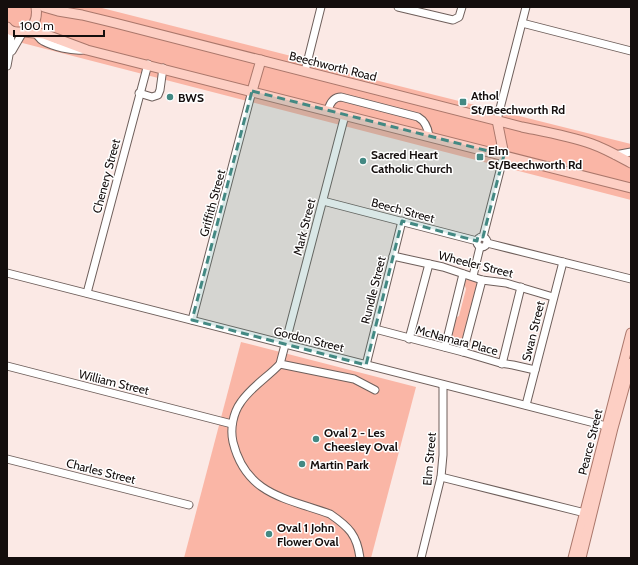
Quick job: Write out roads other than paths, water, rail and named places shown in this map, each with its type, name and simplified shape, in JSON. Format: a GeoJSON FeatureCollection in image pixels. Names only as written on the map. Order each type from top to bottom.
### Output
{"type":"FeatureCollection","features":[{"type":"Feature","properties":{"kind":"main road"},"geometry":{"type":"LineString","coordinates":[[23,32],[31,28],[35,22],[36,7]]}},
{"type":"Feature","properties":{"kind":"main road","name":"Beechworth Road"},"geometry":{"type":"LineString","coordinates":[[44,7],[94,18],[591,144],[631,163]]}},
{"type":"Feature","properties":{"kind":"main road"},"geometry":{"type":"LineString","coordinates":[[8,28],[16,32],[34,32],[48,35],[87,50],[148,64],[631,188]]}},
{"type":"Feature","properties":{"kind":"main road"},"geometry":{"type":"LineString","coordinates":[[252,91],[261,60]]}},
{"type":"Feature","properties":{"kind":"main road"},"geometry":{"type":"LineString","coordinates":[[497,120],[504,155]]}},
{"type":"Feature","properties":{"kind":"main road","name":"Pearce Street"},"geometry":{"type":"LineString","coordinates":[[626,380],[631,333]]}},
{"type":"Feature","properties":{"kind":"main road","name":"Pearce Street"},"geometry":{"type":"LineString","coordinates":[[573,558],[609,427],[631,363]]}},
{"type":"Feature","properties":{"kind":"main road","name":"Pearce Street"},"geometry":{"type":"LineString","coordinates":[[581,558],[609,427]]}},
{"type":"Feature","properties":{"kind":"street"},"geometry":{"type":"LineString","coordinates":[[305,71],[321,7]]}},
{"type":"Feature","properties":{"kind":"street"},"geometry":{"type":"LineString","coordinates":[[398,7],[453,20],[459,17],[462,7]]}},
{"type":"Feature","properties":{"kind":"street"},"geometry":{"type":"LineString","coordinates":[[497,120],[526,7]]}},
{"type":"Feature","properties":{"kind":"street"},"geometry":{"type":"LineString","coordinates":[[522,23],[631,51]]}},
{"type":"Feature","properties":{"kind":"street"},"geometry":{"type":"LineString","coordinates":[[7,66],[11,41],[8,28]]}},
{"type":"Feature","properties":{"kind":"street"},"geometry":{"type":"LineString","coordinates":[[10,54],[23,32]]}},
{"type":"Feature","properties":{"kind":"street","name":"Chenery Street"},"geometry":{"type":"LineString","coordinates":[[87,293],[139,93],[148,64]]}},
{"type":"Feature","properties":{"kind":"street"},"geometry":{"type":"LineString","coordinates":[[139,93],[152,97],[158,95],[163,68]]}},
{"type":"Feature","properties":{"kind":"street","name":"Griffith Street"},"geometry":{"type":"LineString","coordinates":[[192,320],[252,91]]}},
{"type":"Feature","properties":{"kind":"street"},"geometry":{"type":"LineString","coordinates":[[328,110],[333,100],[337,97],[341,97],[418,117],[422,119],[428,128],[429,136]]}},
{"type":"Feature","properties":{"kind":"street","name":"Mark Street"},"geometry":{"type":"LineString","coordinates":[[280,364],[345,115]]}},
{"type":"Feature","properties":{"kind":"street"},"geometry":{"type":"LineString","coordinates":[[615,155],[631,152]]}},
{"type":"Feature","properties":{"kind":"street"},"geometry":{"type":"LineString","coordinates":[[473,276],[504,155]]}},
{"type":"Feature","properties":{"kind":"street","name":"Beech Street"},"geometry":{"type":"LineString","coordinates":[[323,201],[631,279]]}},
{"type":"Feature","properties":{"kind":"street","name":"Rundle Street"},"geometry":{"type":"LineString","coordinates":[[366,365],[402,221]]}},
{"type":"Feature","properties":{"kind":"street","name":"Wheeler Street"},"geometry":{"type":"LineString","coordinates":[[393,256],[445,268],[482,280],[506,283],[553,297]]}},
{"type":"Feature","properties":{"kind":"street","name":"Swan Street"},"geometry":{"type":"LineString","coordinates":[[526,405],[563,262]]}},
{"type":"Feature","properties":{"kind":"street"},"geometry":{"type":"LineString","coordinates":[[409,339],[429,264]]}},
{"type":"Feature","properties":{"kind":"street","name":"Gordon Street"},"geometry":{"type":"LineString","coordinates":[[7,273],[609,427]]}},
{"type":"Feature","properties":{"kind":"street"},"geometry":{"type":"LineString","coordinates":[[444,347],[463,274]]}},
{"type":"Feature","properties":{"kind":"street"},"geometry":{"type":"LineString","coordinates":[[463,352],[482,280]]}},
{"type":"Feature","properties":{"kind":"street"},"geometry":{"type":"LineString","coordinates":[[502,364],[521,287]]}},
{"type":"Feature","properties":{"kind":"street","name":"McNamara Place"},"geometry":{"type":"LineString","coordinates":[[375,329],[463,352],[502,364],[535,370]]}},
{"type":"Feature","properties":{"kind":"street"},"geometry":{"type":"LineString","coordinates":[[360,558],[358,544],[355,538],[347,527],[336,518],[330,514],[266,490],[250,476],[237,456],[232,437],[232,424],[236,410],[241,402],[250,391],[280,364],[354,379],[375,390]]}},
{"type":"Feature","properties":{"kind":"street","name":"William Street"},"geometry":{"type":"LineString","coordinates":[[7,366],[232,424]]}},
{"type":"Feature","properties":{"kind":"street","name":"Elm Street"},"geometry":{"type":"LineString","coordinates":[[421,558],[441,477],[443,455],[443,385]]}},
{"type":"Feature","properties":{"kind":"street","name":"Charles Street"},"geometry":{"type":"LineString","coordinates":[[7,458],[189,506]]}},
{"type":"Feature","properties":{"kind":"street"},"geometry":{"type":"LineString","coordinates":[[441,477],[585,513]]}},
{"type":"Feature","properties":{"kind":"place","name":"BWS"},"geometry":{"type":"Point","coordinates":[170,97]}},
{"type":"Feature","properties":{"kind":"place","name":"Athol St/Beechworth Rd"},"geometry":{"type":"Point","coordinates":[463,102]}},
{"type":"Feature","properties":{"kind":"place","name":"Elm St/Beechworth Rd"},"geometry":{"type":"Point","coordinates":[480,157]}},
{"type":"Feature","properties":{"kind":"place","name":"Sacred Heart Catholic Church"},"geometry":{"type":"Point","coordinates":[363,161]}},
{"type":"Feature","properties":{"kind":"place","name":"Oval 2 - Les Cheesley Oval"},"geometry":{"type":"Point","coordinates":[316,439]}},
{"type":"Feature","properties":{"kind":"place","name":"Martin Park"},"geometry":{"type":"Point","coordinates":[302,464]}},
{"type":"Feature","properties":{"kind":"place","name":"Oval 1 John Flower Oval"},"geometry":{"type":"Point","coordinates":[269,534]}}]}
